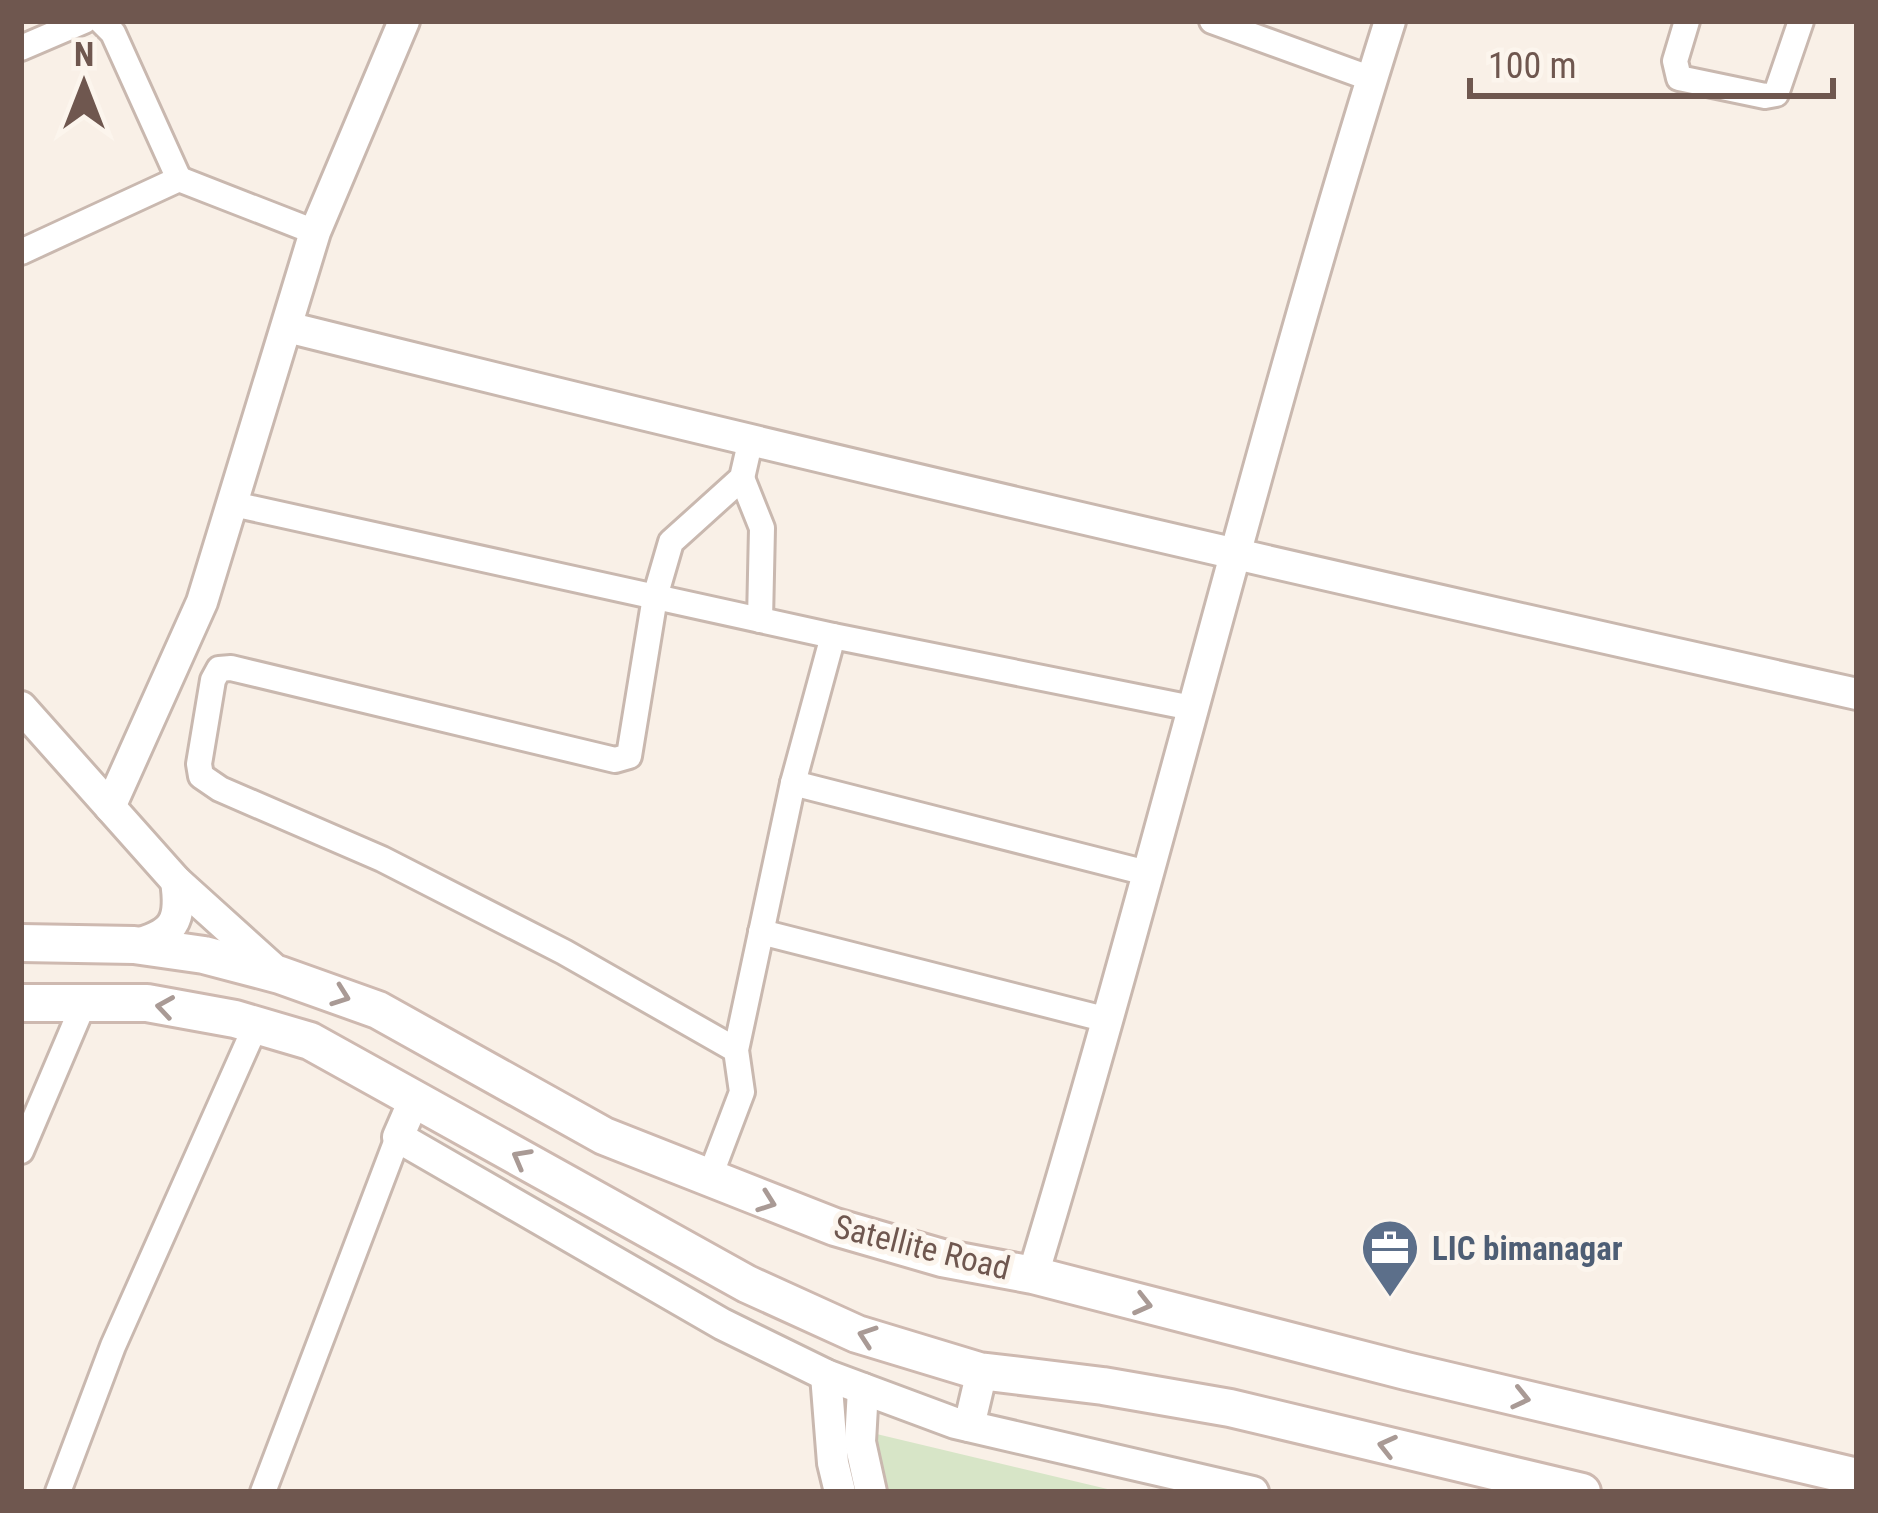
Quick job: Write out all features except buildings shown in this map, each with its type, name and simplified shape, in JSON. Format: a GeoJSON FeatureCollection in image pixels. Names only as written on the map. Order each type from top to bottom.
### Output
{"type":"FeatureCollection","features":[{"type":"Feature","properties":{"kind":"main road","name":"Satellite Road"},"geometry":{"type":"LineString","coordinates":[[21,943],[134,945],[204,955],[280,975],[378,1010],[604,1136],[856,1233],[942,1258],[1033,1275],[1406,1371],[1857,1477]]}},
{"type":"Feature","properties":{"kind":"main road"},"geometry":{"type":"LineString","coordinates":[[21,1003],[147,1004],[256,1025],[310,1041],[747,1284],[857,1334],[982,1372],[1230,1408],[1582,1492]]}},
{"type":"Feature","properties":{"kind":"street"},"geometry":{"type":"LineString","coordinates":[[21,48],[84,21]]}},
{"type":"Feature","properties":{"kind":"street"},"geometry":{"type":"LineString","coordinates":[[101,21],[113,33],[179,179],[315,232]]}},
{"type":"Feature","properties":{"kind":"street"},"geometry":{"type":"LineString","coordinates":[[110,807],[202,602],[315,232],[404,21]]}},
{"type":"Feature","properties":{"kind":"street"},"geometry":{"type":"LineString","coordinates":[[1212,21],[1372,79]]}},
{"type":"Feature","properties":{"kind":"street"},"geometry":{"type":"LineString","coordinates":[[1033,1275],[1108,1020],[1233,556],[1390,21]]}},
{"type":"Feature","properties":{"kind":"street"},"geometry":{"type":"LineString","coordinates":[[1687,21],[1675,61],[1679,78],[1765,97],[1776,94],[1783,80],[1801,21]]}},
{"type":"Feature","properties":{"kind":"street"},"geometry":{"type":"LineString","coordinates":[[21,253],[179,179]]}},
{"type":"Feature","properties":{"kind":"street"},"geometry":{"type":"LineString","coordinates":[[287,327],[750,443],[1233,556],[1857,694]]}},
{"type":"Feature","properties":{"kind":"street"},"geometry":{"type":"LineString","coordinates":[[750,443],[742,478],[762,528],[760,620]]}},
{"type":"Feature","properties":{"kind":"street"},"geometry":{"type":"LineString","coordinates":[[736,1050],[382,859],[220,789],[201,776],[199,764],[213,680],[219,669],[232,668],[616,760],[629,756],[655,597],[671,542],[742,478]]}},
{"type":"Feature","properties":{"kind":"street"},"geometry":{"type":"LineString","coordinates":[[232,504],[833,636],[1192,708]]}},
{"type":"Feature","properties":{"kind":"street"},"geometry":{"type":"LineString","coordinates":[[709,1179],[742,1092],[736,1050],[793,783],[833,636]]}},
{"type":"Feature","properties":{"kind":"street"},"geometry":{"type":"LineString","coordinates":[[21,707],[176,880],[280,975]]}},
{"type":"Feature","properties":{"kind":"street"},"geometry":{"type":"LineString","coordinates":[[793,783],[1147,873]]}},
{"type":"Feature","properties":{"kind":"street"},"geometry":{"type":"LineString","coordinates":[[134,945],[160,937],[173,925],[176,880]]}},
{"type":"Feature","properties":{"kind":"street"},"geometry":{"type":"LineString","coordinates":[[761,932],[1108,1020]]}},
{"type":"Feature","properties":{"kind":"street"},"geometry":{"type":"LineString","coordinates":[[21,1151],[84,1004]]}},
{"type":"Feature","properties":{"kind":"street"},"geometry":{"type":"LineString","coordinates":[[58,1492],[113,1346],[256,1025]]}},
{"type":"Feature","properties":{"kind":"street"},"geometry":{"type":"LineString","coordinates":[[263,1492],[415,1098]]}},
{"type":"Feature","properties":{"kind":"street"},"geometry":{"type":"LineString","coordinates":[[398,1137],[722,1324],[826,1375],[969,1426],[1253,1492]]}},
{"type":"Feature","properties":{"kind":"street"},"geometry":{"type":"LineString","coordinates":[[969,1426],[982,1372]]}},
{"type":"Feature","properties":{"kind":"street"},"geometry":{"type":"LineString","coordinates":[[826,1375],[840,1492]]}},
{"type":"Feature","properties":{"kind":"street"},"geometry":{"type":"LineString","coordinates":[[863,1389],[860,1442],[871,1492]]}},
{"type":"Feature","properties":{"kind":"green space"},"geometry":{"type":"Polygon","coordinates":[[[864,1431],[1120,1492],[854,1492],[847,1438],[864,1431]]]}},
{"type":"Feature","properties":{"kind":"place","name":"LIC bimanagar"},"geometry":{"type":"Point","coordinates":[1390,1299]}}]}
